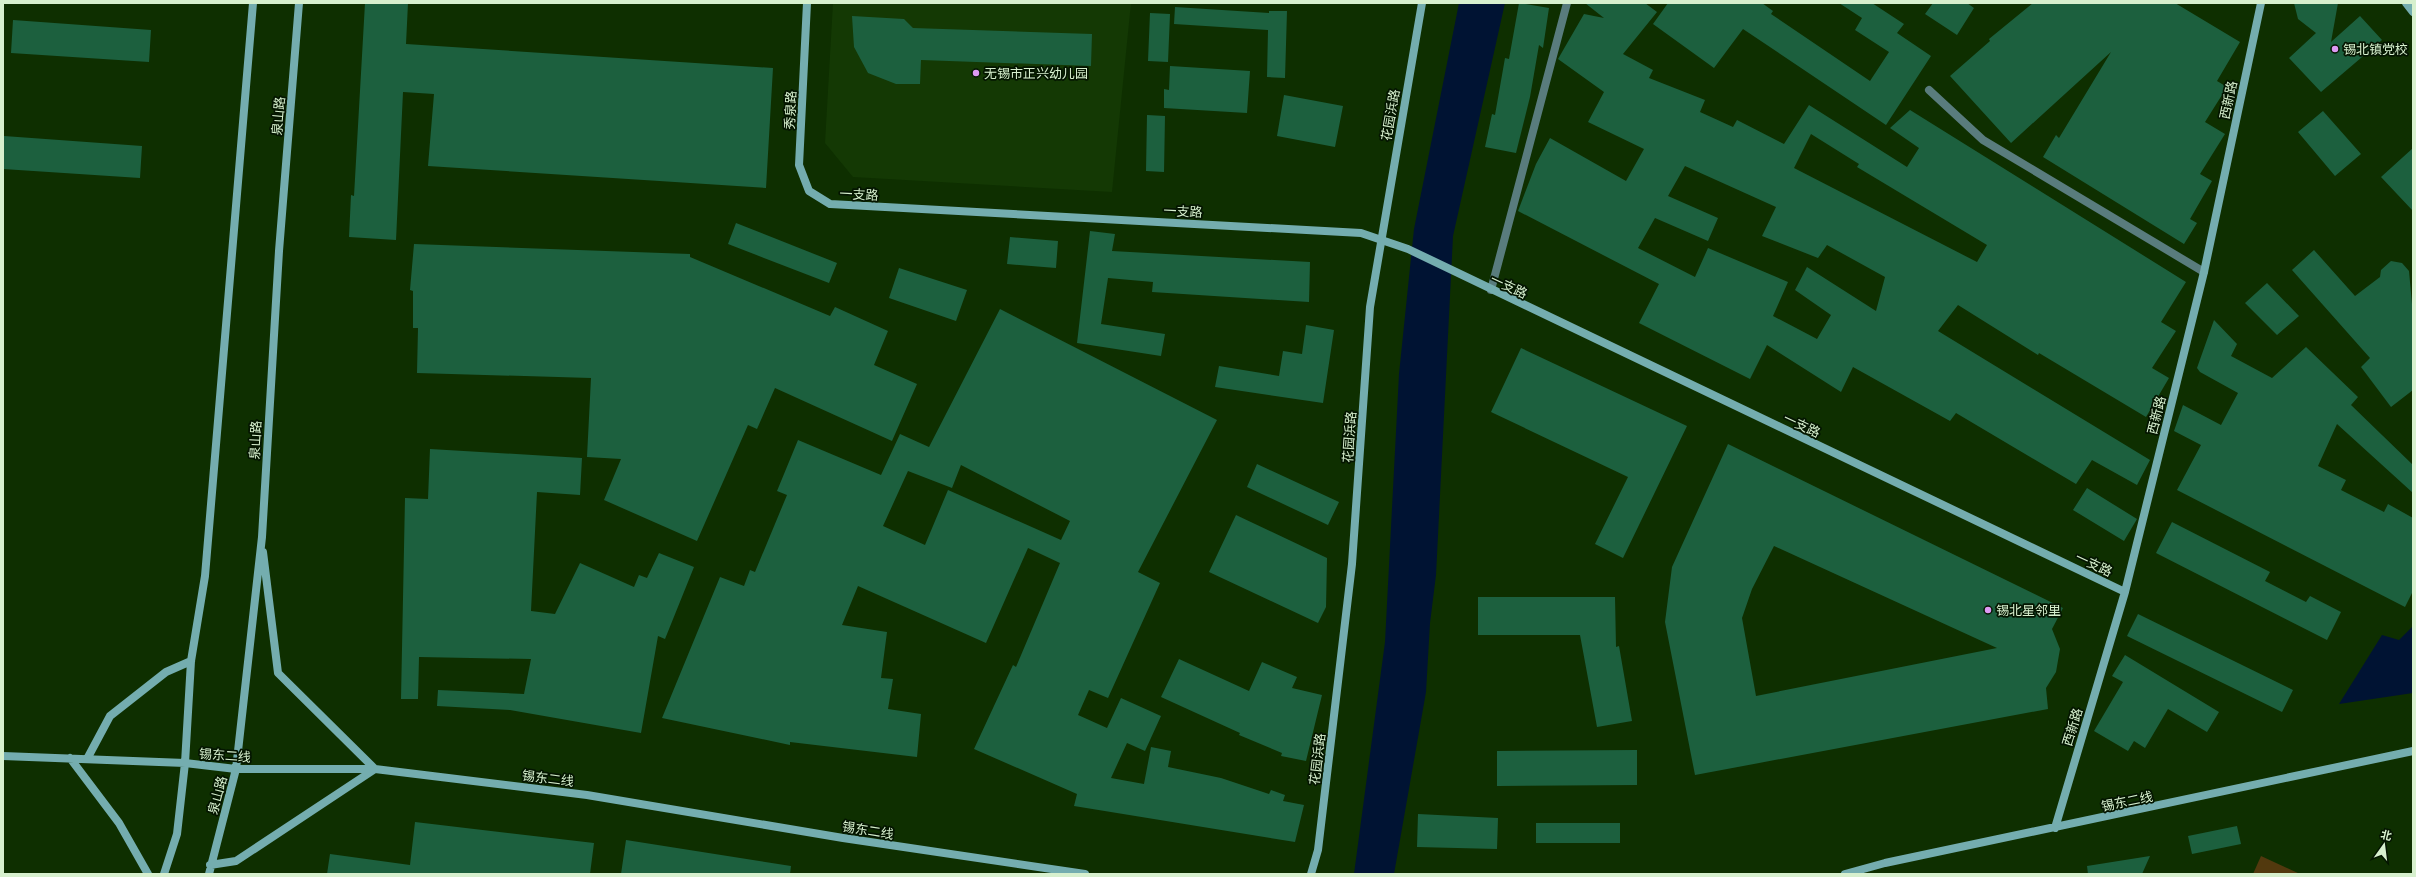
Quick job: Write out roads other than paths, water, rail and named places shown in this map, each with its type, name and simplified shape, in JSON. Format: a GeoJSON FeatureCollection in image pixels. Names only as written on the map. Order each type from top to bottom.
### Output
{"type":"FeatureCollection","features":[{"type":"Feature","properties":{"kind":"street"},"geometry":{"type":"LineString","coordinates":[[164,874],[177,834],[185,763],[191,661],[205,576],[252,3]]}},
{"type":"Feature","properties":{"kind":"street","name":"泉山路"},"geometry":{"type":"LineString","coordinates":[[209,874],[210,865],[236,769],[262,537],[279,251],[299,3]]}},
{"type":"Feature","properties":{"kind":"street","name":"秀泉路"},"geometry":{"type":"LineString","coordinates":[[807,3],[799,165],[809,191],[830,204]]}},
{"type":"Feature","properties":{"kind":"street","name":"花园浜路"},"geometry":{"type":"LineString","coordinates":[[1311,874],[1318,850],[1352,564],[1370,307],[1422,3]]}},
{"type":"Feature","properties":{"kind":"street"},"geometry":{"type":"LineString","coordinates":[[1491,290],[1567,3]]}},
{"type":"Feature","properties":{"kind":"street","name":"西新路"},"geometry":{"type":"LineString","coordinates":[[2055,828],[2126,592],[2204,272],[2262,3]]}},
{"type":"Feature","properties":{"kind":"street"},"geometry":{"type":"LineString","coordinates":[[2406,3],[2413,12]]}},
{"type":"Feature","properties":{"kind":"street"},"geometry":{"type":"LineString","coordinates":[[1929,90],[1983,140],[2204,272]]}},
{"type":"Feature","properties":{"kind":"street","name":"一支路"},"geometry":{"type":"LineString","coordinates":[[830,204],[1361,233],[1408,249],[1472,281],[2126,592]]}},
{"type":"Feature","properties":{"kind":"street"},"geometry":{"type":"LineString","coordinates":[[210,865],[236,861],[375,769],[278,673],[262,537]]}},
{"type":"Feature","properties":{"kind":"street"},"geometry":{"type":"LineString","coordinates":[[87,759],[110,716],[166,672],[191,661]]}},
{"type":"Feature","properties":{"kind":"street","name":"锡东二线"},"geometry":{"type":"LineString","coordinates":[[1845,874],[1885,863],[2055,828],[2366,759],[2413,751]]}},
{"type":"Feature","properties":{"kind":"street","name":"锡东二线"},"geometry":{"type":"LineString","coordinates":[[3,756],[185,763],[236,769],[375,769],[587,795],[843,838],[1085,874]]}},
{"type":"Feature","properties":{"kind":"street"},"geometry":{"type":"LineString","coordinates":[[70,758],[119,823],[148,874]]}},
{"type":"Feature","properties":{"kind":"water"},"geometry":{"type":"Polygon","coordinates":[[[1459,3],[1505,3],[1453,236],[1436,575],[1430,623],[1426,692],[1394,874],[1354,874],[1385,642],[1399,374],[1414,229],[1459,3]]]}},
{"type":"Feature","properties":{"kind":"water"},"geometry":{"type":"Polygon","coordinates":[[[2413,626],[2413,693],[2339,704],[2382,635],[2399,640],[2413,626]]]}},
{"type":"Feature","properties":{"kind":"place","name":"锡北镇党校"},"geometry":{"type":"Point","coordinates":[2335,49]}},
{"type":"Feature","properties":{"kind":"place","name":"无锡市正兴幼儿园"},"geometry":{"type":"Point","coordinates":[976,73]}},
{"type":"Feature","properties":{"kind":"place","name":"锡北星邻里"},"geometry":{"type":"Point","coordinates":[1988,610]}}]}
